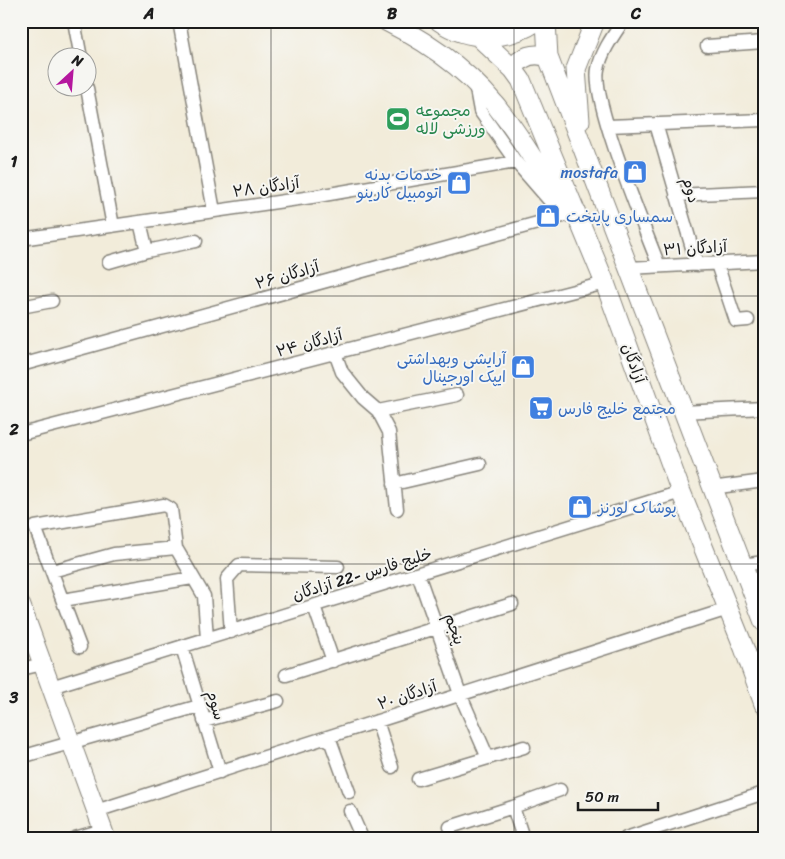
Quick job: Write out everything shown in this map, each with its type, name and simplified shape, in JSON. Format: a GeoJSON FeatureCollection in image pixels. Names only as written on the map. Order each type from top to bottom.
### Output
{"type":"FeatureCollection","features":[{"type":"Feature","properties":{"kind":"main road"},"geometry":{"type":"LineString","coordinates":[[386,21],[415,36],[474,80],[507,119],[560,198],[568,214]]}},
{"type":"Feature","properties":{"kind":"main road"},"geometry":{"type":"LineString","coordinates":[[439,21],[451,29],[479,37],[503,36],[526,28],[537,21]]}},
{"type":"Feature","properties":{"kind":"main road","name":"آزادگان"},"geometry":{"type":"LineString","coordinates":[[546,21],[548,57],[711,488],[764,622]]}},
{"type":"Feature","properties":{"kind":"main road"},"geometry":{"type":"LineString","coordinates":[[594,180],[578,112],[576,69],[595,21]]}},
{"type":"Feature","properties":{"kind":"main road","name":"آزادگان"},"geometry":{"type":"LineString","coordinates":[[479,37],[513,69],[521,80],[568,214],[605,282],[681,492],[744,648],[764,704]]}},
{"type":"Feature","properties":{"kind":"main road"},"geometry":{"type":"LineString","coordinates":[[513,69],[519,61],[527,56],[538,54],[548,57]]}},
{"type":"Feature","properties":{"kind":"street"},"geometry":{"type":"LineString","coordinates":[[74,21],[79,48]]}},
{"type":"Feature","properties":{"kind":"street"},"geometry":{"type":"LineString","coordinates":[[179,21],[214,211]]}},
{"type":"Feature","properties":{"kind":"street"},"geometry":{"type":"LineString","coordinates":[[623,21],[610,40],[598,70],[601,97],[608,126],[659,266]]}},
{"type":"Feature","properties":{"kind":"street"},"geometry":{"type":"LineString","coordinates":[[707,46],[764,42]]}},
{"type":"Feature","properties":{"kind":"street"},"geometry":{"type":"LineString","coordinates":[[474,80],[480,111],[516,162],[568,214]]}},
{"type":"Feature","properties":{"kind":"street"},"geometry":{"type":"LineString","coordinates":[[89,98],[113,226]]}},
{"type":"Feature","properties":{"kind":"street"},"geometry":{"type":"LineString","coordinates":[[608,126],[764,120]]}},
{"type":"Feature","properties":{"kind":"street","name":"دوم"},"geometry":{"type":"LineString","coordinates":[[656,124],[697,264]]}},
{"type":"Feature","properties":{"kind":"street","name":"۲۸ آزادگان"},"geometry":{"type":"LineString","coordinates":[[21,239],[214,211],[516,162]]}},
{"type":"Feature","properties":{"kind":"street"},"geometry":{"type":"LineString","coordinates":[[676,195],[764,190]]}},
{"type":"Feature","properties":{"kind":"street","name":"۲۶ آزادگان"},"geometry":{"type":"LineString","coordinates":[[21,365],[568,214]]}},
{"type":"Feature","properties":{"kind":"street"},"geometry":{"type":"LineString","coordinates":[[140,222],[147,251]]}},
{"type":"Feature","properties":{"kind":"street"},"geometry":{"type":"LineString","coordinates":[[109,262],[147,251],[196,241]]}},
{"type":"Feature","properties":{"kind":"street","name":"۳۱ آزادگان"},"geometry":{"type":"LineString","coordinates":[[628,268],[764,261]]}},
{"type":"Feature","properties":{"kind":"street"},"geometry":{"type":"LineString","coordinates":[[717,264],[736,321],[748,320]]}},
{"type":"Feature","properties":{"kind":"street","name":"۲۴ آزادگان"},"geometry":{"type":"LineString","coordinates":[[21,434],[605,282]]}},
{"type":"Feature","properties":{"kind":"street"},"geometry":{"type":"LineString","coordinates":[[21,307],[52,301]]}},
{"type":"Feature","properties":{"kind":"street"},"geometry":{"type":"LineString","coordinates":[[335,353],[342,372],[363,398],[378,411],[389,432],[397,509]]}},
{"type":"Feature","properties":{"kind":"street"},"geometry":{"type":"LineString","coordinates":[[378,411],[457,395]]}},
{"type":"Feature","properties":{"kind":"street"},"geometry":{"type":"LineString","coordinates":[[682,412],[764,408]]}},
{"type":"Feature","properties":{"kind":"street"},"geometry":{"type":"LineString","coordinates":[[394,484],[480,464]]}},
{"type":"Feature","properties":{"kind":"street"},"geometry":{"type":"LineString","coordinates":[[711,488],[764,481]]}},
{"type":"Feature","properties":{"kind":"street","name":"خلیج فارس -22 آزادگان"},"geometry":{"type":"LineString","coordinates":[[51,687],[681,492]]}},
{"type":"Feature","properties":{"kind":"street"},"geometry":{"type":"LineString","coordinates":[[80,647],[35,527],[164,505],[171,509],[176,548],[204,596],[207,639]]}},
{"type":"Feature","properties":{"kind":"street"},"geometry":{"type":"LineString","coordinates":[[52,571],[114,554],[176,548]]}},
{"type":"Feature","properties":{"kind":"street"},"geometry":{"type":"LineString","coordinates":[[742,565],[764,562]]}},
{"type":"Feature","properties":{"kind":"street"},"geometry":{"type":"LineString","coordinates":[[231,632],[227,579],[240,565],[338,567]]}},
{"type":"Feature","properties":{"kind":"street","name":"پنجم"},"geometry":{"type":"LineString","coordinates":[[418,574],[460,694],[488,758]]}},
{"type":"Feature","properties":{"kind":"street"},"geometry":{"type":"LineString","coordinates":[[63,600],[192,578]]}},
{"type":"Feature","properties":{"kind":"street"},"geometry":{"type":"LineString","coordinates":[[286,676],[512,604]]}},
{"type":"Feature","properties":{"kind":"street"},"geometry":{"type":"LineString","coordinates":[[21,605],[105,834],[75,838]]}},
{"type":"Feature","properties":{"kind":"street"},"geometry":{"type":"LineString","coordinates":[[314,606],[332,661]]}},
{"type":"Feature","properties":{"kind":"street","name":"۲۰ آزادگان"},"geometry":{"type":"LineString","coordinates":[[96,811],[728,609]]}},
{"type":"Feature","properties":{"kind":"street","name":"سوم"},"geometry":{"type":"LineString","coordinates":[[182,647],[220,772]]}},
{"type":"Feature","properties":{"kind":"street"},"geometry":{"type":"LineString","coordinates":[[21,669],[43,664]]}},
{"type":"Feature","properties":{"kind":"street"},"geometry":{"type":"LineString","coordinates":[[204,721],[278,701]]}},
{"type":"Feature","properties":{"kind":"street"},"geometry":{"type":"LineString","coordinates":[[21,757],[200,706]]}},
{"type":"Feature","properties":{"kind":"street"},"geometry":{"type":"LineString","coordinates":[[377,721],[392,767]]}},
{"type":"Feature","properties":{"kind":"street"},"geometry":{"type":"LineString","coordinates":[[329,737],[348,792]]}},
{"type":"Feature","properties":{"kind":"street"},"geometry":{"type":"LineString","coordinates":[[418,779],[524,746]]}},
{"type":"Feature","properties":{"kind":"street"},"geometry":{"type":"LineString","coordinates":[[450,827],[560,790]]}},
{"type":"Feature","properties":{"kind":"street"},"geometry":{"type":"LineString","coordinates":[[626,838],[764,793]]}},
{"type":"Feature","properties":{"kind":"street"},"geometry":{"type":"LineString","coordinates":[[514,807],[523,838]]}},
{"type":"Feature","properties":{"kind":"street"},"geometry":{"type":"LineString","coordinates":[[350,811],[362,838]]}},
{"type":"Feature","properties":{"kind":"place","name":"مجموعه ورزشی لاله"},"geometry":{"type":"Point","coordinates":[398,119]}},
{"type":"Feature","properties":{"kind":"place","name":"mostafa"},"geometry":{"type":"Point","coordinates":[635,172]}},
{"type":"Feature","properties":{"kind":"place","name":"خدمات بدنه اتومبیل کارینو"},"geometry":{"type":"Point","coordinates":[459,183]}},
{"type":"Feature","properties":{"kind":"place","name":"سمساری پایتخت"},"geometry":{"type":"Point","coordinates":[548,216]}},
{"type":"Feature","properties":{"kind":"place","name":"آرایشی وبهداشتی ایپک اورجینال"},"geometry":{"type":"Point","coordinates":[523,367]}},
{"type":"Feature","properties":{"kind":"place","name":"مجتمع خلیج فارس"},"geometry":{"type":"Point","coordinates":[541,408]}},
{"type":"Feature","properties":{"kind":"place","name":"پوشاک لورنز"},"geometry":{"type":"Point","coordinates":[580,507]}}]}
